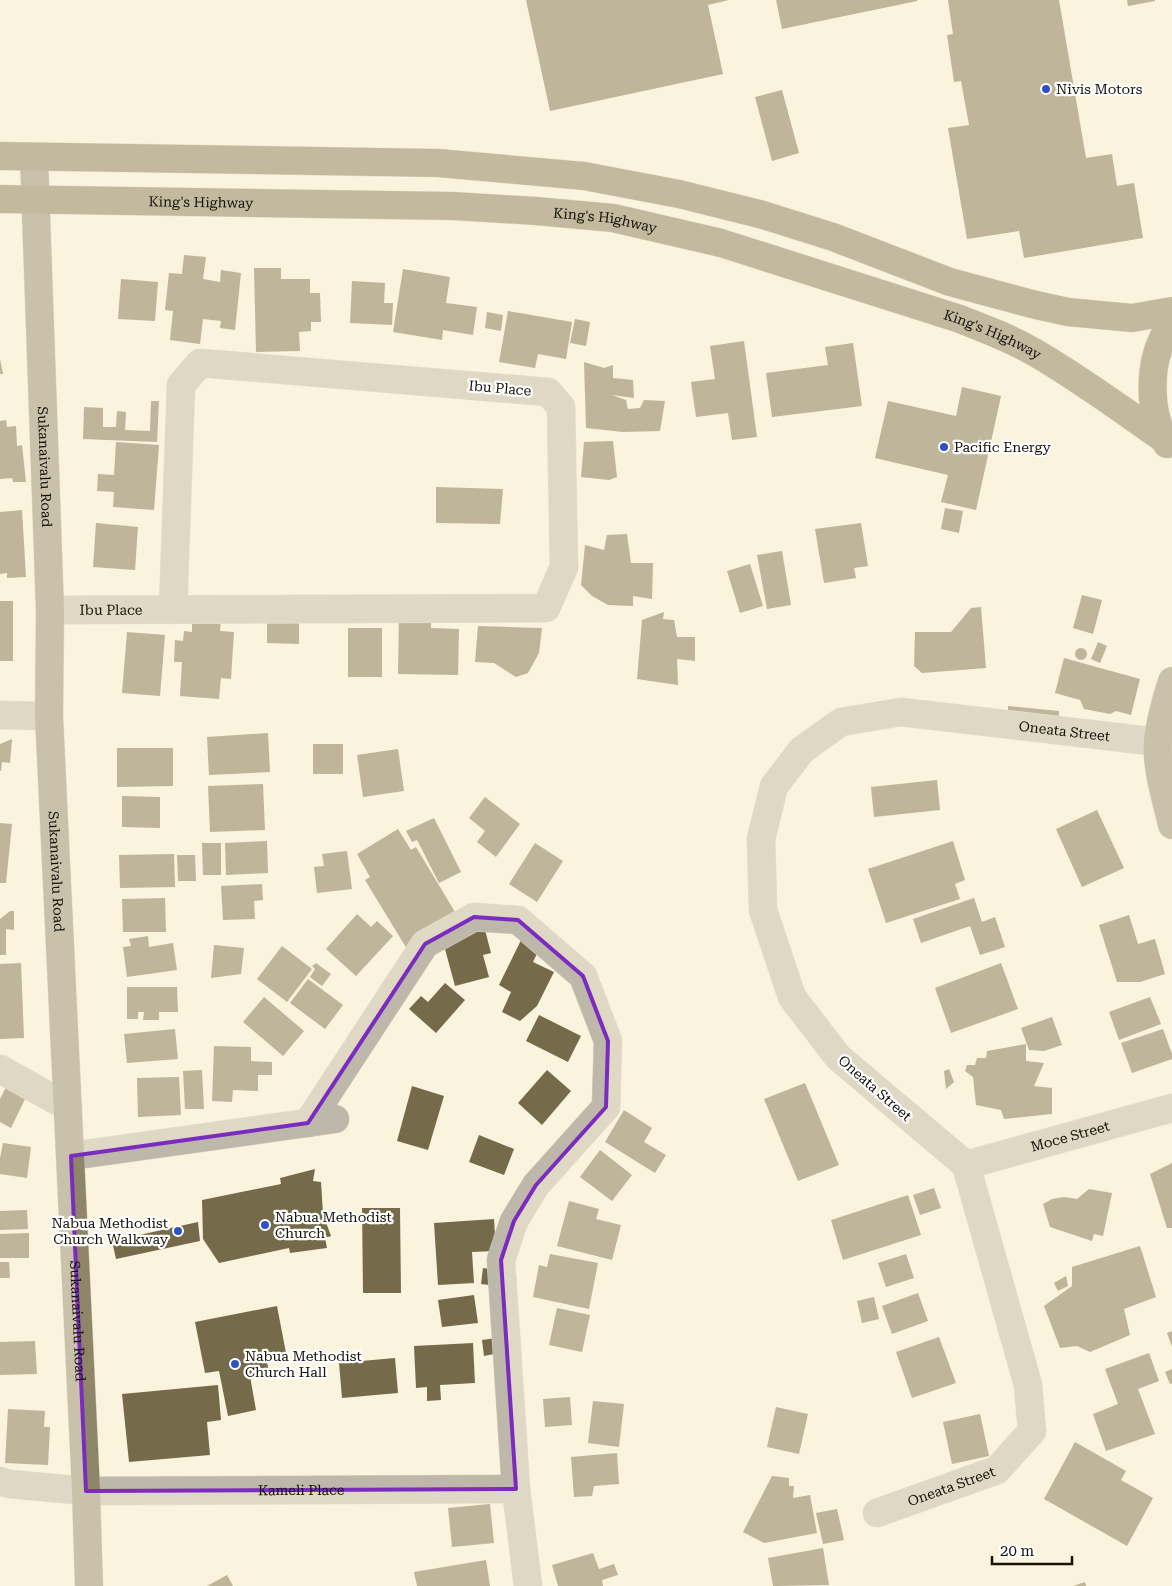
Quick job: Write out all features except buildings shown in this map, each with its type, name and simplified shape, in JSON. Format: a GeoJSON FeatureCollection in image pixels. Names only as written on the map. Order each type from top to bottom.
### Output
{"type":"FeatureCollection","features":[{"type":"Feature","properties":{"kind":"highway"},"geometry":{"type":"LineString","coordinates":[[0,156],[438,163],[584,176],[679,194],[762,216],[833,237],[950,282],[1036,305],[1068,312],[1132,318],[1172,311]]}},
{"type":"Feature","properties":{"kind":"highway","name":"King's Highway"},"geometry":{"type":"LineString","coordinates":[[0,199],[453,206],[613,218],[720,243],[958,318],[994,332],[1033,351],[1082,382],[1168,445]]}},
{"type":"Feature","properties":{"kind":"highway"},"geometry":{"type":"LineString","coordinates":[[1168,445],[1153,406],[1153,371],[1163,338],[1172,325]]}},
{"type":"Feature","properties":{"kind":"main road","name":"Sukanaivalu Road"},"geometry":{"type":"LineString","coordinates":[[34,157],[50,610],[49,716],[71,1156],[89,1586]]}},
{"type":"Feature","properties":{"kind":"main road"},"geometry":{"type":"LineString","coordinates":[[1172,681],[1164,706],[1158,742],[1160,768],[1172,825]]}},
{"type":"Feature","properties":{"kind":"street","name":"Ibu Place"},"geometry":{"type":"LineString","coordinates":[[50,610],[173,610],[546,608],[564,567],[561,407],[548,392],[200,363],[181,385],[173,610]]}},
{"type":"Feature","properties":{"kind":"street","name":"Oneata Street"},"geometry":{"type":"LineString","coordinates":[[877,1513],[997,1470],[1032,1431],[1028,1385],[966,1165],[838,1057],[792,997],[764,910],[761,839],[774,786],[802,750],[841,722],[901,712],[1158,742]]}},
{"type":"Feature","properties":{"kind":"street"},"geometry":{"type":"LineString","coordinates":[[0,715],[49,716]]}},
{"type":"Feature","properties":{"kind":"street"},"geometry":{"type":"LineString","coordinates":[[308,1123],[425,944],[474,917],[518,920],[584,976],[608,1041],[606,1107],[536,1185],[514,1220],[501,1260],[516,1489],[528,1586]]}},
{"type":"Feature","properties":{"kind":"street"},"geometry":{"type":"LineString","coordinates":[[0,1069],[68,1107]]}},
{"type":"Feature","properties":{"kind":"street","name":"Moce Street"},"geometry":{"type":"LineString","coordinates":[[966,1165],[1172,1108]]}},
{"type":"Feature","properties":{"kind":"street"},"geometry":{"type":"LineString","coordinates":[[71,1156],[335,1119]]}},
{"type":"Feature","properties":{"kind":"street","name":"Kameli Place"},"geometry":{"type":"LineString","coordinates":[[0,1481],[8,1484],[86,1491],[516,1489]]}},
{"type":"Feature","properties":{"kind":"highlighted area"},"geometry":{"type":"Polygon","coordinates":[[[474,917],[518,920],[583,976],[608,1041],[606,1107],[536,1185],[514,1221],[501,1260],[516,1489],[86,1491],[71,1156],[308,1123],[425,944],[474,917]]]}},
{"type":"Feature","properties":{"kind":"place","name":"Nivis Motors"},"geometry":{"type":"Point","coordinates":[1046,89]}},
{"type":"Feature","properties":{"kind":"place","name":"Pacific Energy"},"geometry":{"type":"Point","coordinates":[944,447]}},
{"type":"Feature","properties":{"kind":"place","name":"Nabua Methodist Church"},"geometry":{"type":"Point","coordinates":[265,1225]}},
{"type":"Feature","properties":{"kind":"place","name":"Nabua Methodist Church Walkway"},"geometry":{"type":"Point","coordinates":[178,1231]}},
{"type":"Feature","properties":{"kind":"place","name":"Nabua Methodist Church Hall"},"geometry":{"type":"Point","coordinates":[235,1364]}}]}
